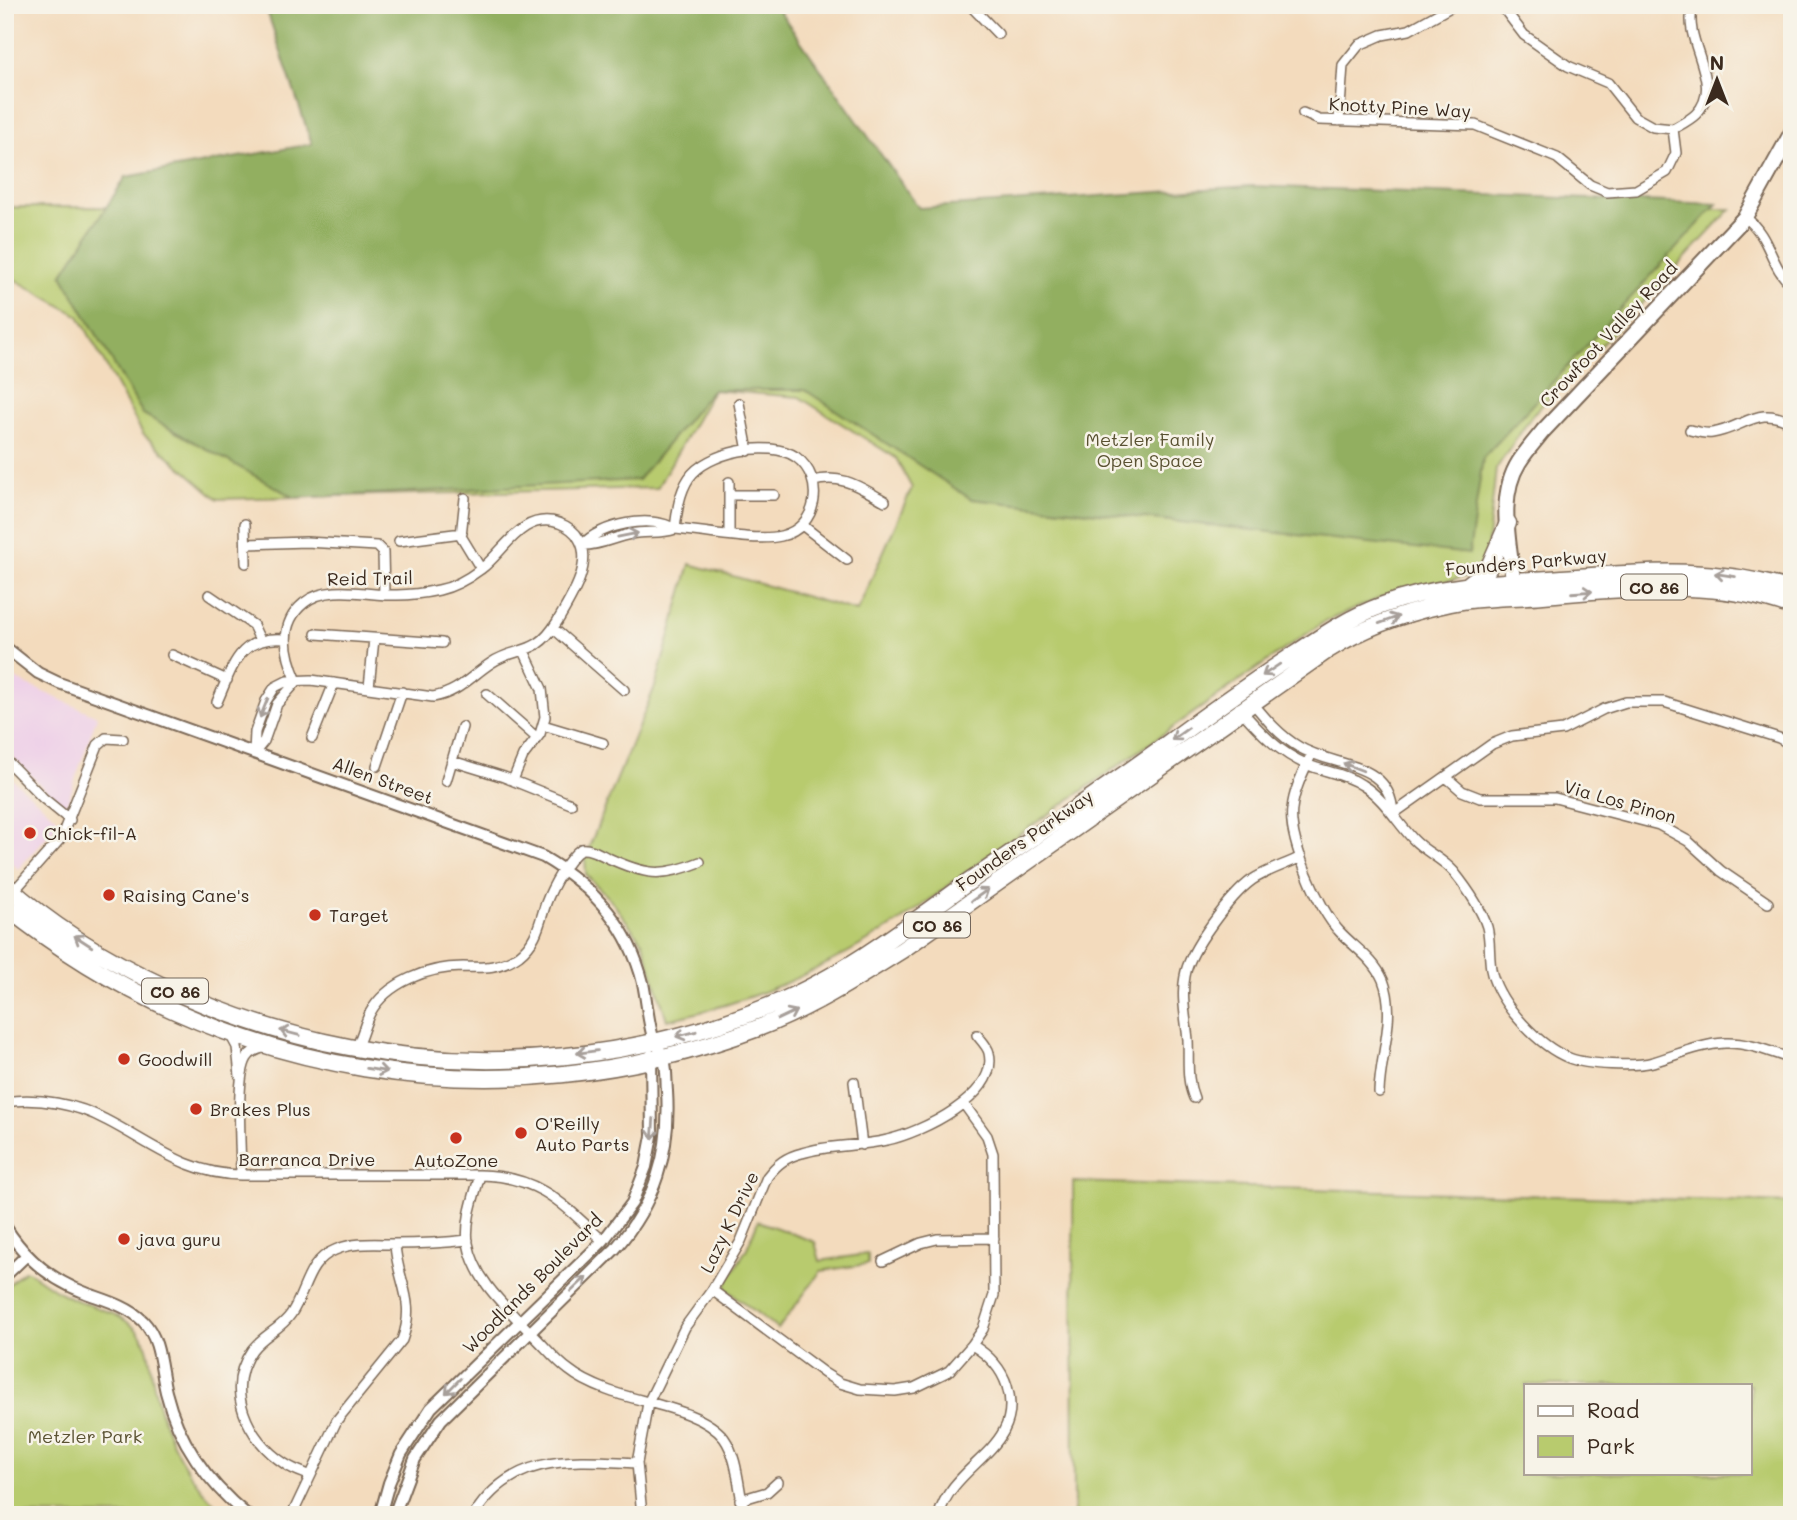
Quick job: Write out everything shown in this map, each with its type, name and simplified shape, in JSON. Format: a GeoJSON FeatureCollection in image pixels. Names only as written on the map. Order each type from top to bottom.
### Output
{"type":"FeatureCollection","features":[{"type":"Feature","properties":{"kind":"highway"},"geometry":{"type":"LineString","coordinates":[[1468,585],[1488,569],[1508,523]]}},
{"type":"Feature","properties":{"kind":"highway","name":"Founders Parkway"},"geometry":{"type":"LineString","coordinates":[[7,895],[92,947],[167,988],[222,1012],[277,1030],[356,1048],[428,1057],[516,1059],[654,1042],[729,1021],[818,984],[897,934],[1242,700],[1341,642],[1387,620],[1449,603],[1514,590],[1649,572],[1691,571],[1746,578],[1792,590]]}},
{"type":"Feature","properties":{"kind":"highway","name":"Founders Parkway"},"geometry":{"type":"LineString","coordinates":[[7,895],[58,946],[116,982],[171,1010],[268,1046],[310,1058],[387,1072],[482,1079],[593,1072],[657,1059],[759,1028],[851,982],[902,950],[1242,700],[1333,629],[1366,612],[1438,589],[1468,585],[1514,590],[1690,587],[1724,590],[1792,607]]}},
{"type":"Feature","properties":{"kind":"highway"},"geometry":{"type":"LineString","coordinates":[[310,1058],[344,1054],[356,1048]]}},
{"type":"Feature","properties":{"kind":"main road","name":"Crowfoot Valley Road"},"geometry":{"type":"LineString","coordinates":[[1514,590],[1507,503],[1510,481],[1518,463],[1745,217],[1792,132]]}},
{"type":"Feature","properties":{"kind":"street"},"geometry":{"type":"LineString","coordinates":[[970,5],[998,34]]}},
{"type":"Feature","properties":{"kind":"street"},"geometry":{"type":"LineString","coordinates":[[1339,121],[1343,65],[1359,45],[1382,35],[1409,30],[1454,5]]}},
{"type":"Feature","properties":{"kind":"street"},"geometry":{"type":"LineString","coordinates":[[1501,5],[1524,35],[1568,66],[1608,83],[1635,117],[1653,127],[1673,129],[1696,114],[1707,97],[1706,77],[1693,43],[1690,14],[1693,5]]}},
{"type":"Feature","properties":{"kind":"street","name":"Knotty Pine Way"},"geometry":{"type":"LineString","coordinates":[[1303,113],[1319,120],[1475,125],[1557,158],[1590,185],[1607,191],[1636,190],[1667,172],[1676,153],[1673,129]]}},
{"type":"Feature","properties":{"kind":"street"},"geometry":{"type":"LineString","coordinates":[[1745,217],[1764,236],[1781,274],[1792,285]]}},
{"type":"Feature","properties":{"kind":"street"},"geometry":{"type":"LineString","coordinates":[[739,403],[748,451]]}},
{"type":"Feature","properties":{"kind":"street"},"geometry":{"type":"LineString","coordinates":[[1690,429],[1712,433],[1753,417],[1763,416],[1784,419],[1792,424]]}},
{"type":"Feature","properties":{"kind":"street"},"geometry":{"type":"LineString","coordinates":[[254,752],[264,741],[277,704],[296,681],[311,680],[369,687],[427,697],[446,694],[460,688],[498,659],[524,651],[541,641],[553,628],[583,569],[585,556],[582,545],[596,545],[628,535],[663,533],[675,529],[776,537],[791,533],[808,518],[814,504],[813,481],[804,464],[790,454],[775,450],[719,456],[694,471],[683,488],[675,529]]}},
{"type":"Feature","properties":{"kind":"street"},"geometry":{"type":"LineString","coordinates":[[813,481],[832,478],[844,480],[885,501]]}},
{"type":"Feature","properties":{"kind":"street"},"geometry":{"type":"LineString","coordinates":[[729,482],[729,534]]}},
{"type":"Feature","properties":{"kind":"street"},"geometry":{"type":"LineString","coordinates":[[729,495],[774,495]]}},
{"type":"Feature","properties":{"kind":"street"},"geometry":{"type":"LineString","coordinates":[[465,498],[462,540],[481,569]]}},
{"type":"Feature","properties":{"kind":"street","name":"Reid Trail"},"geometry":{"type":"LineString","coordinates":[[285,639],[294,614],[302,604],[316,596],[335,592],[415,594],[443,589],[481,569],[515,533],[538,522],[554,522],[565,526],[574,532],[582,545]]}},
{"type":"Feature","properties":{"kind":"street"},"geometry":{"type":"LineString","coordinates":[[245,524],[246,563]]}},
{"type":"Feature","properties":{"kind":"street"},"geometry":{"type":"LineString","coordinates":[[802,524],[847,561]]}},
{"type":"Feature","properties":{"kind":"street"},"geometry":{"type":"LineString","coordinates":[[399,541],[462,533]]}},
{"type":"Feature","properties":{"kind":"street"},"geometry":{"type":"LineString","coordinates":[[246,544],[306,542],[377,546],[383,552],[384,595]]}},
{"type":"Feature","properties":{"kind":"street"},"geometry":{"type":"LineString","coordinates":[[209,595],[253,625],[261,640]]}},
{"type":"Feature","properties":{"kind":"street"},"geometry":{"type":"LineString","coordinates":[[553,628],[624,690]]}},
{"type":"Feature","properties":{"kind":"street"},"geometry":{"type":"LineString","coordinates":[[316,634],[442,643]]}},
{"type":"Feature","properties":{"kind":"street"},"geometry":{"type":"LineString","coordinates":[[217,702],[242,652],[261,640],[285,639],[296,681]]}},
{"type":"Feature","properties":{"kind":"street"},"geometry":{"type":"LineString","coordinates":[[369,687],[374,639]]}},
{"type":"Feature","properties":{"kind":"street","name":"Allen Street"},"geometry":{"type":"LineString","coordinates":[[5,647],[38,673],[60,683],[528,851],[565,870],[598,898],[629,942],[638,965],[654,1042]]}},
{"type":"Feature","properties":{"kind":"street"},"geometry":{"type":"LineString","coordinates":[[513,780],[523,756],[543,725],[545,708],[543,694],[524,651]]}},
{"type":"Feature","properties":{"kind":"street"},"geometry":{"type":"LineString","coordinates":[[172,654],[227,680]]}},
{"type":"Feature","properties":{"kind":"street"},"geometry":{"type":"LineString","coordinates":[[312,738],[334,684]]}},
{"type":"Feature","properties":{"kind":"street"},"geometry":{"type":"LineString","coordinates":[[377,766],[402,692]]}},
{"type":"Feature","properties":{"kind":"street"},"geometry":{"type":"LineString","coordinates":[[487,694],[537,738]]}},
{"type":"Feature","properties":{"kind":"street"},"geometry":{"type":"LineString","coordinates":[[1242,700],[1285,737],[1312,753],[1350,765],[1380,781],[1389,792],[1392,814]]}},
{"type":"Feature","properties":{"kind":"street"},"geometry":{"type":"LineString","coordinates":[[1242,700],[1274,745],[1307,765],[1359,782],[1374,794],[1414,840],[1454,872],[1486,925],[1491,968],[1506,1002],[1536,1036],[1559,1054],[1583,1062],[1640,1064],[1713,1044],[1734,1042],[1792,1059]]}},
{"type":"Feature","properties":{"kind":"street"},"geometry":{"type":"LineString","coordinates":[[1392,814],[1502,739],[1563,730],[1616,704],[1640,700],[1664,702],[1779,738],[1792,745]]}},
{"type":"Feature","properties":{"kind":"street"},"geometry":{"type":"LineString","coordinates":[[543,725],[603,743]]}},
{"type":"Feature","properties":{"kind":"street"},"geometry":{"type":"LineString","coordinates":[[446,781],[462,727]]}},
{"type":"Feature","properties":{"kind":"street"},"geometry":{"type":"LineString","coordinates":[[7,895],[48,855],[61,838],[99,745],[106,738],[123,739]]}},
{"type":"Feature","properties":{"kind":"street"},"geometry":{"type":"LineString","coordinates":[[1312,753],[1296,790],[1292,828],[1301,858],[1332,924],[1371,961],[1385,987],[1388,1010],[1379,1092]]}},
{"type":"Feature","properties":{"kind":"street"},"geometry":{"type":"LineString","coordinates":[[5,759],[70,820]]}},
{"type":"Feature","properties":{"kind":"street"},"geometry":{"type":"LineString","coordinates":[[452,761],[513,780],[571,804]]}},
{"type":"Feature","properties":{"kind":"street","name":"Via Los Pinon"},"geometry":{"type":"LineString","coordinates":[[1446,777],[1462,791],[1480,798],[1555,797],[1659,825],[1688,841],[1732,880],[1768,903]]}},
{"type":"Feature","properties":{"kind":"street"},"geometry":{"type":"LineString","coordinates":[[356,1048],[371,1012],[380,998],[393,988],[421,974],[438,970],[496,967],[524,950],[534,939],[549,896],[573,856],[583,849],[649,873],[673,872],[700,862]]}},
{"type":"Feature","properties":{"kind":"street"},"geometry":{"type":"LineString","coordinates":[[1194,1098],[1188,1077],[1188,1043],[1183,997],[1189,958],[1201,939],[1245,886],[1261,875],[1301,858]]}},
{"type":"Feature","properties":{"kind":"street"},"geometry":{"type":"LineString","coordinates":[[230,1034],[237,1048],[242,1081],[241,1175]]}},
{"type":"Feature","properties":{"kind":"street","name":"Lazy K Drive"},"geometry":{"type":"LineString","coordinates":[[642,1515],[637,1463],[648,1403],[685,1327],[712,1290],[741,1241],[762,1186],[774,1168],[805,1151],[889,1140],[913,1131],[964,1104],[977,1092],[989,1064],[989,1051],[977,1035]]}},
{"type":"Feature","properties":{"kind":"street","name":"Woodlands Boulevard"},"geometry":{"type":"LineString","coordinates":[[394,1515],[411,1467],[432,1432],[451,1408],[630,1231],[653,1192],[666,1147],[668,1112],[654,1042]]}},
{"type":"Feature","properties":{"kind":"street"},"geometry":{"type":"LineString","coordinates":[[242,1081],[249,1056],[268,1046]]}},
{"type":"Feature","properties":{"kind":"street","name":"Woodlands Boulevard"},"geometry":{"type":"LineString","coordinates":[[380,1515],[394,1469],[422,1421],[457,1381],[603,1241],[632,1203],[646,1167],[652,1136],[657,1059]]}},
{"type":"Feature","properties":{"kind":"street"},"geometry":{"type":"LineString","coordinates":[[854,1082],[862,1145]]}},
{"type":"Feature","properties":{"kind":"street","name":"Barranca Drive"},"geometry":{"type":"LineString","coordinates":[[5,1102],[48,1102],[81,1110],[105,1119],[182,1163],[211,1173],[480,1175],[513,1179],[542,1189],[564,1204],[603,1241]]}},
{"type":"Feature","properties":{"kind":"street"},"geometry":{"type":"LineString","coordinates":[[712,1290],[840,1383],[860,1389],[895,1391],[914,1388],[949,1371],[983,1329],[994,1295],[995,1171],[991,1146],[964,1104]]}},
{"type":"Feature","properties":{"kind":"street"},"geometry":{"type":"LineString","coordinates":[[480,1175],[470,1212],[468,1240],[472,1258],[489,1289],[574,1374],[596,1386],[698,1418],[719,1434],[732,1452],[745,1515]]}},
{"type":"Feature","properties":{"kind":"street"},"geometry":{"type":"LineString","coordinates":[[630,1231],[627,1224],[632,1203]]}},
{"type":"Feature","properties":{"kind":"street"},"geometry":{"type":"LineString","coordinates":[[5,1226],[27,1255],[51,1276],[125,1308],[142,1321],[156,1344],[166,1391],[184,1441],[218,1489],[247,1515]]}},
{"type":"Feature","properties":{"kind":"street"},"geometry":{"type":"LineString","coordinates":[[883,1261],[921,1243],[937,1239],[994,1238]]}},
{"type":"Feature","properties":{"kind":"street"},"geometry":{"type":"LineString","coordinates":[[309,1475],[285,1464],[248,1426],[243,1415],[239,1392],[242,1369],[255,1346],[290,1317],[313,1268],[326,1254],[360,1243],[468,1240]]}},
{"type":"Feature","properties":{"kind":"street"},"geometry":{"type":"LineString","coordinates":[[292,1515],[337,1420],[396,1350],[407,1328],[409,1307],[396,1260],[395,1244]]}},
{"type":"Feature","properties":{"kind":"street"},"geometry":{"type":"LineString","coordinates":[[5,1276],[27,1255]]}},
{"type":"Feature","properties":{"kind":"street"},"geometry":{"type":"LineString","coordinates":[[939,1515],[947,1494],[955,1483],[996,1445],[1009,1415],[1009,1394],[1000,1372],[988,1356],[972,1345]]}},
{"type":"Feature","properties":{"kind":"street"},"geometry":{"type":"LineString","coordinates":[[474,1515],[505,1481],[533,1466],[564,1461],[637,1463]]}},
{"type":"Feature","properties":{"kind":"street"},"geometry":{"type":"LineString","coordinates":[[740,1500],[767,1492],[778,1482]]}},
{"type":"Feature","properties":{"kind":"shaded area"},"geometry":{"type":"Polygon","coordinates":[[[5,670],[21,682],[97,716],[66,806],[60,805],[5,749],[5,670]]]}},
{"type":"Feature","properties":{"kind":"shaded area"},"geometry":{"type":"Polygon","coordinates":[[[5,773],[57,818],[56,826],[18,869],[5,857],[5,773]]]}},
{"type":"Feature","properties":{"kind":"green space","name":"Metzler Family Open Space"},"geometry":{"type":"Polygon","coordinates":[[[265,5],[775,5],[919,208],[1250,186],[1717,204],[1483,458],[1469,554],[971,499],[805,390],[712,390],[638,480],[295,498],[143,414],[62,275],[126,177],[312,144],[265,5]]]}},
{"type":"Feature","properties":{"kind":"green space","name":"Metzler Family Open Space"},"geometry":{"type":"Polygon","coordinates":[[[5,207],[1731,209],[1533,414],[1496,469],[1486,559],[1468,576],[1385,596],[1324,622],[1002,846],[891,927],[837,958],[783,984],[698,1013],[667,1020],[643,943],[609,898],[586,875],[585,857],[656,684],[690,564],[857,611],[912,488],[896,458],[799,397],[713,390],[657,488],[218,499],[143,434],[79,316],[5,274],[5,207]]]}},
{"type":"Feature","properties":{"kind":"green space"},"geometry":{"type":"Polygon","coordinates":[[[1073,1182],[1792,1203],[1792,1515],[1074,1515],[1073,1182]]]}},
{"type":"Feature","properties":{"kind":"green space"},"geometry":{"type":"Polygon","coordinates":[[[758,1221],[815,1242],[820,1261],[868,1254],[868,1264],[821,1271],[778,1329],[726,1289],[726,1284],[747,1248],[758,1221]]]}},
{"type":"Feature","properties":{"kind":"green space","name":"Metzler Park"},"geometry":{"type":"Polygon","coordinates":[[[24,1271],[69,1297],[125,1320],[140,1334],[148,1352],[158,1405],[171,1440],[189,1473],[227,1515],[5,1515],[5,1288],[24,1271]]]}},
{"type":"Feature","properties":{"kind":"place","name":"Chick-fil-A"},"geometry":{"type":"Point","coordinates":[30,833]}},
{"type":"Feature","properties":{"kind":"place","name":"Raising Cane's"},"geometry":{"type":"Point","coordinates":[109,895]}},
{"type":"Feature","properties":{"kind":"place","name":"Target"},"geometry":{"type":"Point","coordinates":[315,915]}},
{"type":"Feature","properties":{"kind":"place","name":"Goodwill"},"geometry":{"type":"Point","coordinates":[124,1059]}},
{"type":"Feature","properties":{"kind":"place","name":"Brakes Plus"},"geometry":{"type":"Point","coordinates":[196,1109]}},
{"type":"Feature","properties":{"kind":"place","name":"O'Reilly Auto Parts"},"geometry":{"type":"Point","coordinates":[521,1133]}},
{"type":"Feature","properties":{"kind":"place","name":"AutoZone"},"geometry":{"type":"Point","coordinates":[456,1138]}},
{"type":"Feature","properties":{"kind":"place","name":"java guru"},"geometry":{"type":"Point","coordinates":[124,1239]}}]}
